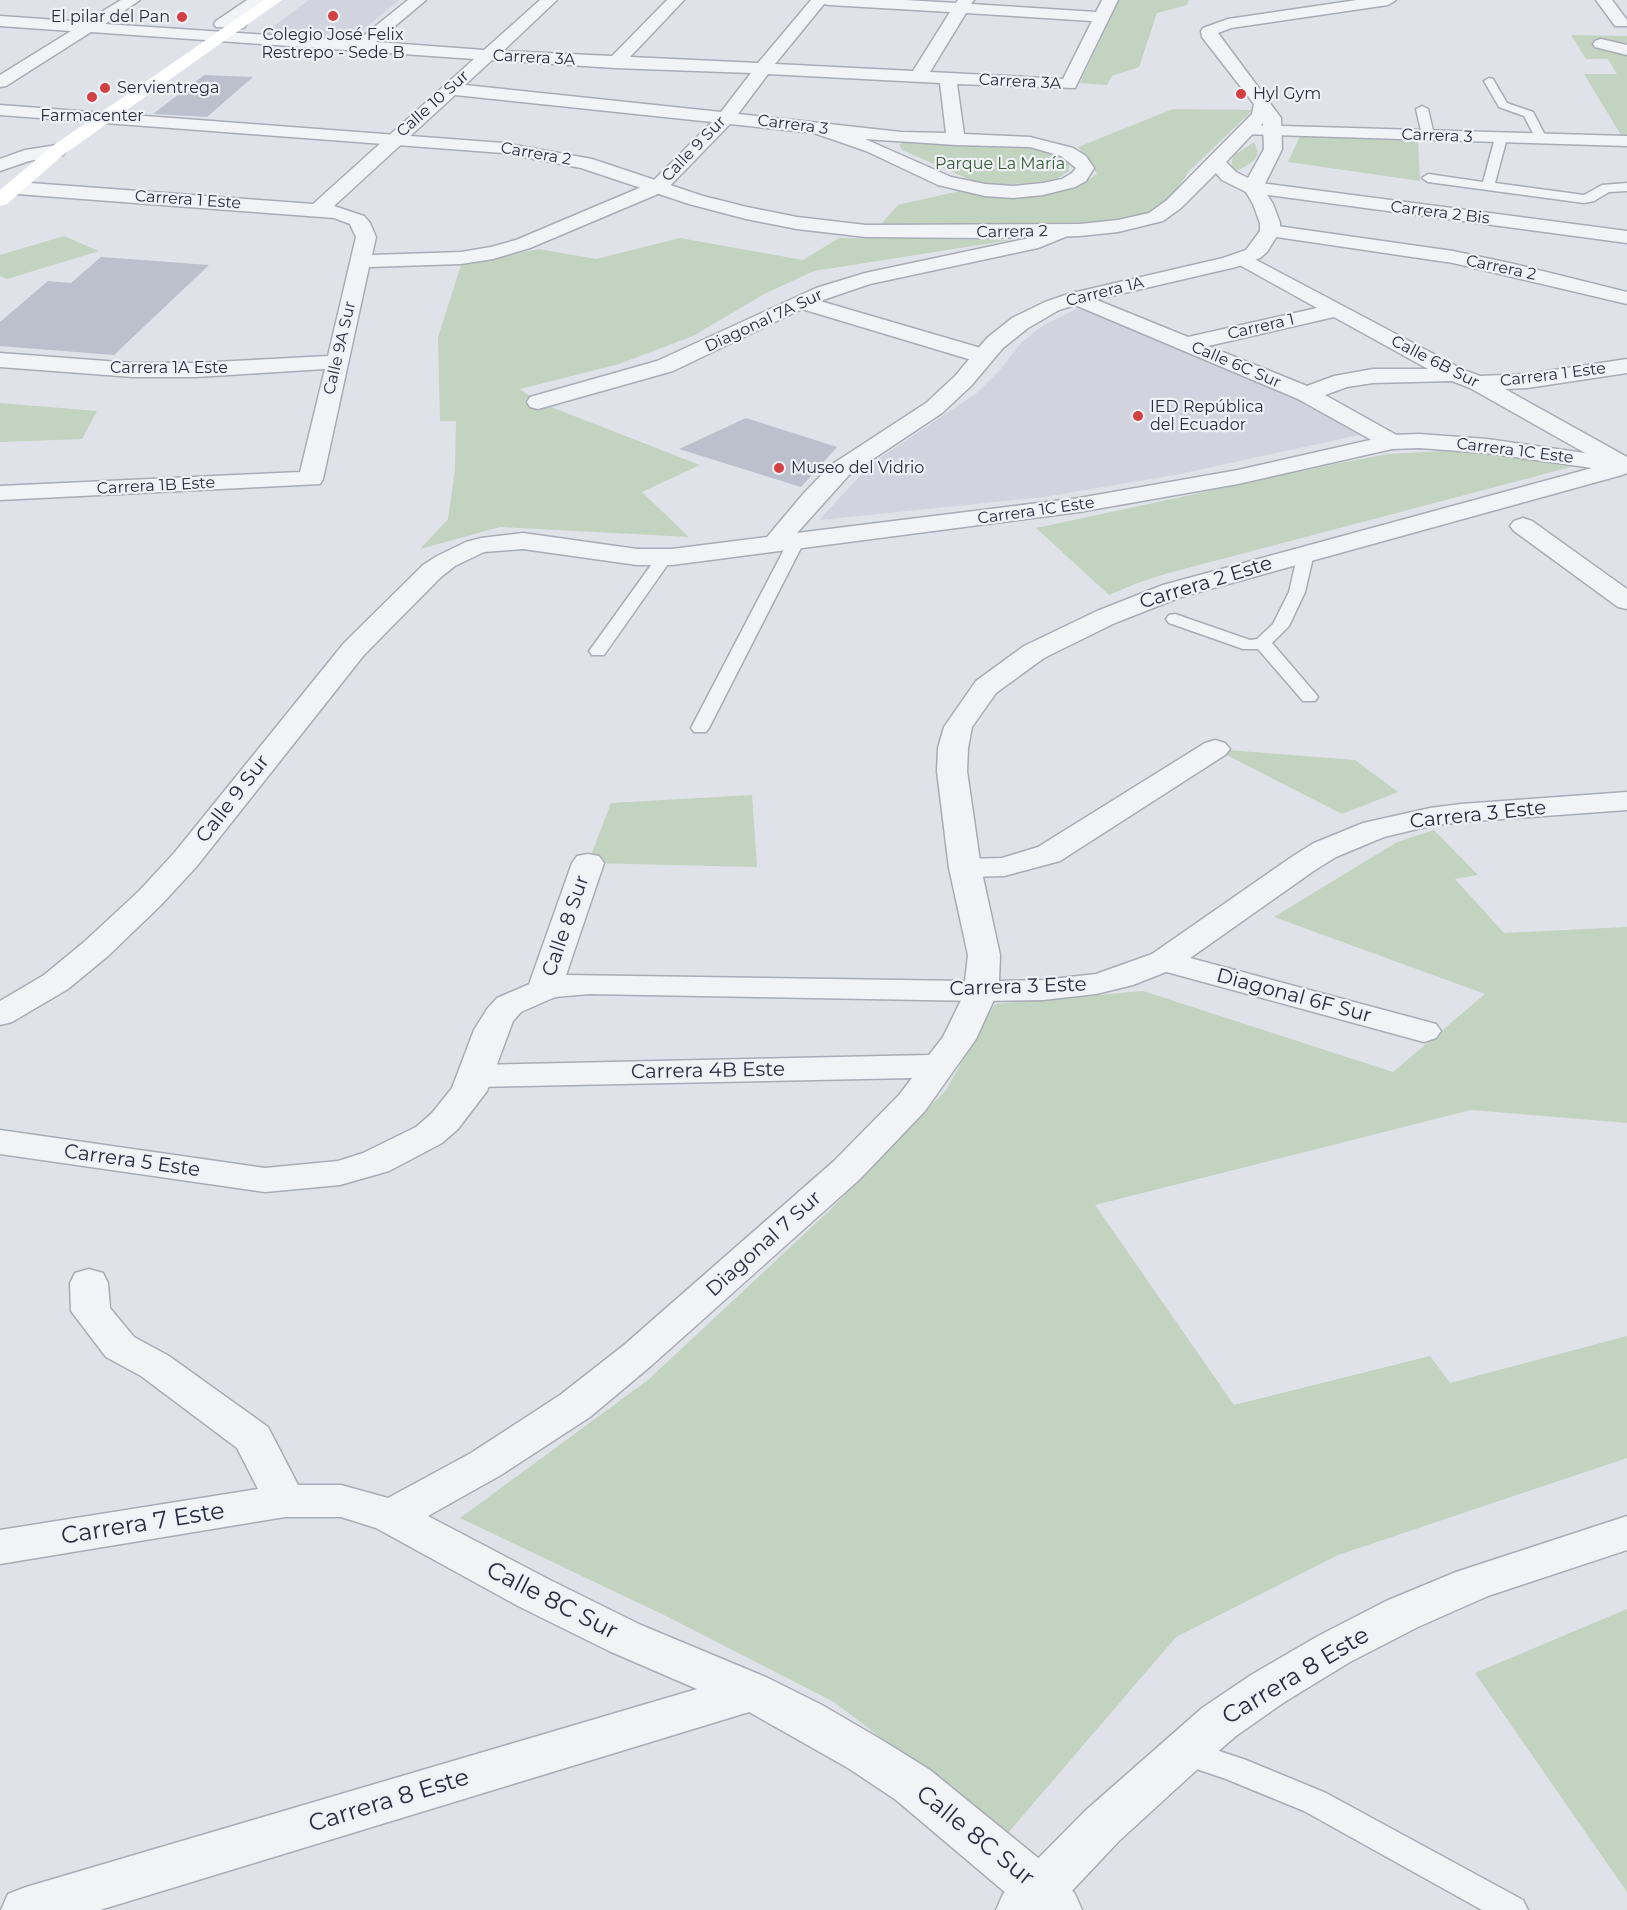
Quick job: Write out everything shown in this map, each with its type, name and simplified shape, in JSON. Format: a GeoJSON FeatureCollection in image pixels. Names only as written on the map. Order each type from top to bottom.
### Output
{"type":"FeatureCollection","features":[{"type":"Feature","properties":{"kind":"main road"},"geometry":{"type":"LineString","coordinates":[[0,200],[125,120],[240,31],[281,3]]}},
{"type":"Feature","properties":{"kind":"main road"},"geometry":{"type":"LineString","coordinates":[[17,188],[57,151],[222,37],[240,31]]}},
{"type":"Feature","properties":{"kind":"street"},"geometry":{"type":"LineString","coordinates":[[0,82],[132,0]]}},
{"type":"Feature","properties":{"kind":"street"},"geometry":{"type":"LineString","coordinates":[[240,31],[222,24],[258,0]]}},
{"type":"Feature","properties":{"kind":"street"},"geometry":{"type":"LineString","coordinates":[[361,46],[418,0]]}},
{"type":"Feature","properties":{"kind":"street","name":"Calle 10 Sur"},"geometry":{"type":"LineString","coordinates":[[318,210],[549,0]]}},
{"type":"Feature","properties":{"kind":"street"},"geometry":{"type":"LineString","coordinates":[[615,63],[676,0]]}},
{"type":"Feature","properties":{"kind":"street","name":"Calle 9 Sur"},"geometry":{"type":"LineString","coordinates":[[360,261],[461,258],[493,254],[533,240],[657,187],[678,169],[726,118],[819,0]]}},
{"type":"Feature","properties":{"kind":"street"},"geometry":{"type":"LineString","coordinates":[[829,0],[964,4],[1102,17],[1110,0]]}},
{"type":"Feature","properties":{"kind":"street"},"geometry":{"type":"LineString","coordinates":[[1253,188],[1273,149],[1272,118],[1210,37],[1209,30],[1220,25],[1388,0]]}},
{"type":"Feature","properties":{"kind":"street"},"geometry":{"type":"LineString","coordinates":[[1604,0],[1621,23]]}},
{"type":"Feature","properties":{"kind":"street"},"geometry":{"type":"LineString","coordinates":[[918,77],[964,4]]}},
{"type":"Feature","properties":{"kind":"street","name":"Carrera 3A"},"geometry":{"type":"LineString","coordinates":[[240,31],[361,46],[488,55],[1069,84],[1102,17]]}},
{"type":"Feature","properties":{"kind":"street"},"geometry":{"type":"LineString","coordinates":[[0,21],[222,37]]}},
{"type":"Feature","properties":{"kind":"street"},"geometry":{"type":"LineString","coordinates":[[1601,44],[1627,50]]}},
{"type":"Feature","properties":{"kind":"street"},"geometry":{"type":"LineString","coordinates":[[0,63],[28,65]]}},
{"type":"Feature","properties":{"kind":"street"},"geometry":{"type":"LineString","coordinates":[[948,79],[956,140]]}},
{"type":"Feature","properties":{"kind":"street","name":"Carrera 3"},"geometry":{"type":"LineString","coordinates":[[450,89],[901,137],[1030,142],[1067,152],[1079,160],[1085,168],[1079,177],[1068,183],[1043,189],[1013,192],[985,190],[945,181],[872,147],[820,129]]}},
{"type":"Feature","properties":{"kind":"street"},"geometry":{"type":"LineString","coordinates":[[1063,231],[1118,226],[1156,217],[1166,212],[1247,130],[1261,114],[1263,104]]}},
{"type":"Feature","properties":{"kind":"street","name":"Carrera 2"},"geometry":{"type":"LineString","coordinates":[[0,110],[529,151],[605,168],[657,187],[746,213],[841,230],[892,233],[1063,231]]}},
{"type":"Feature","properties":{"kind":"street","name":"Carrera 3"},"geometry":{"type":"LineString","coordinates":[[1247,130],[1627,141]]}},
{"type":"Feature","properties":{"kind":"street"},"geometry":{"type":"LineString","coordinates":[[0,165],[25,156],[57,151]]}},
{"type":"Feature","properties":{"kind":"street"},"geometry":{"type":"LineString","coordinates":[[1215,162],[1229,176],[1253,188],[1268,213],[1270,231],[1260,248],[1243,259]]}},
{"type":"Feature","properties":{"kind":"street"},"geometry":{"type":"LineString","coordinates":[[1185,193],[1229,176],[1265,166]]}},
{"type":"Feature","properties":{"kind":"street","name":"Carrera 1 Este"},"geometry":{"type":"LineString","coordinates":[[17,188],[318,210],[337,212],[357,220]]}},
{"type":"Feature","properties":{"kind":"street","name":"Carrera 2 Bis"},"geometry":{"type":"LineString","coordinates":[[1253,188],[1627,237]]}},
{"type":"Feature","properties":{"kind":"street","name":"Calle 9A Sur"},"geometry":{"type":"LineString","coordinates":[[311,479],[366,237],[363,227],[357,220]]}},
{"type":"Feature","properties":{"kind":"street","name":"Diagonal 7A Sur"},"geometry":{"type":"LineString","coordinates":[[538,402],[665,366],[801,302],[844,285],[1032,244],[1063,231]]}},
{"type":"Feature","properties":{"kind":"street","name":"Carrera 2"},"geometry":{"type":"LineString","coordinates":[[1270,231],[1453,257],[1627,298]]}},
{"type":"Feature","properties":{"kind":"street","name":"Carrera 1A"},"geometry":{"type":"LineString","coordinates":[[787,542],[813,498],[840,470],[934,408],[963,381],[983,356],[1020,323],[1053,306],[1075,298],[1243,259]]}},
{"type":"Feature","properties":{"kind":"street","name":"Calle 6B Sur"},"geometry":{"type":"LineString","coordinates":[[1243,259],[1456,375],[1478,383],[1627,466]]}},
{"type":"Feature","properties":{"kind":"street","name":"Calle 6C Sur"},"geometry":{"type":"LineString","coordinates":[[1075,298],[1306,394],[1392,442]]}},
{"type":"Feature","properties":{"kind":"street"},"geometry":{"type":"LineString","coordinates":[[801,302],[983,356]]}},
{"type":"Feature","properties":{"kind":"street","name":"Carrera 1"},"geometry":{"type":"LineString","coordinates":[[1186,344],[1337,310]]}},
{"type":"Feature","properties":{"kind":"street","name":"Carrera 1A Este"},"geometry":{"type":"LineString","coordinates":[[0,360],[133,370],[338,362]]}},
{"type":"Feature","properties":{"kind":"street","name":"Carrera 1 Este"},"geometry":{"type":"LineString","coordinates":[[1478,383],[1527,381],[1627,366]]}},
{"type":"Feature","properties":{"kind":"street"},"geometry":{"type":"LineString","coordinates":[[1306,394],[1342,381],[1373,376],[1456,375]]}},
{"type":"Feature","properties":{"kind":"street","name":"Carrera 1C Este"},"geometry":{"type":"LineString","coordinates":[[446,561],[475,547],[512,541],[637,556],[665,557],[1021,514],[1146,495],[1392,442],[1419,441],[1487,446],[1627,466]]}},
{"type":"Feature","properties":{"kind":"street","name":"Carrera 2 Este"},"geometry":{"type":"LineString","coordinates":[[965,868],[952,771],[953,748],[958,727],[986,687],[1035,652],[1116,613],[1172,591],[1627,466]]}},
{"type":"Feature","properties":{"kind":"street","name":"Carrera 1B Este"},"geometry":{"type":"LineString","coordinates":[[0,493],[311,479]]}},
{"type":"Feature","properties":{"kind":"street"},"geometry":{"type":"LineString","coordinates":[[1523,526],[1627,602]]}},
{"type":"Feature","properties":{"kind":"street","name":"Calle 9 Sur"},"geometry":{"type":"LineString","coordinates":[[0,1015],[56,981],[96,949],[150,898],[186,860],[354,649],[414,588],[446,561]]}},
{"type":"Feature","properties":{"kind":"street"},"geometry":{"type":"LineString","coordinates":[[965,868],[1004,867],[1049,854],[1215,748]]}},
{"type":"Feature","properties":{"kind":"street","name":"Carrera 3 Este"},"geometry":{"type":"LineString","coordinates":[[475,1076],[491,1030],[499,1016],[509,1005],[544,990],[589,984],[981,992],[1043,990],[1096,984],[1121,978],[1164,961],[1304,863],[1333,847],[1374,830],[1430,817],[1461,813],[1627,801]]}},
{"type":"Feature","properties":{"kind":"street","name":"Calle 8 Sur"},"geometry":{"type":"LineString","coordinates":[[544,990],[588,863]]}},
{"type":"Feature","properties":{"kind":"street","name":"Diagonal 7 Sur"},"geometry":{"type":"LineString","coordinates":[[391,1516],[486,1464],[575,1406],[638,1355],[847,1170],[912,1103],[959,1040],[981,992],[984,955],[965,868]]}},
{"type":"Feature","properties":{"kind":"street","name":"Diagonal 6F Sur"},"geometry":{"type":"LineString","coordinates":[[1164,961],[1424,1031]]}},
{"type":"Feature","properties":{"kind":"street","name":"Carrera 4B Este"},"geometry":{"type":"LineString","coordinates":[[475,1076],[941,1066]]}},
{"type":"Feature","properties":{"kind":"street","name":"Carrera 5 Este"},"geometry":{"type":"LineString","coordinates":[[0,1142],[265,1180],[340,1173],[376,1162],[429,1135],[458,1107],[475,1076]]}},
{"type":"Feature","properties":{"kind":"street"},"geometry":{"type":"LineString","coordinates":[[89,1283],[91,1311],[120,1347],[155,1366],[253,1438],[285,1501]]}},
{"type":"Feature","properties":{"kind":"street","name":"Calle 8C Sur"},"geometry":{"type":"LineString","coordinates":[[285,1501],[340,1501],[391,1516],[534,1593],[636,1642],[752,1692],[855,1748],[913,1785],[1040,1904]]}},
{"type":"Feature","properties":{"kind":"street","name":"Carrera 7 Este"},"geometry":{"type":"LineString","coordinates":[[0,1547],[285,1501]]}},
{"type":"Feature","properties":{"kind":"street","name":"Carrera 8 Este"},"geometry":{"type":"LineString","coordinates":[[1040,1904],[1102,1826],[1219,1722],[1267,1689],[1334,1649],[1402,1614],[1472,1584],[1627,1533]]}},
{"type":"Feature","properties":{"kind":"street","name":"Carrera 8 Este"},"geometry":{"type":"LineString","coordinates":[[26,1910],[752,1692]]}},
{"type":"Feature","properties":{"kind":"lane"},"geometry":{"type":"LineString","coordinates":[[1489,81],[1503,105],[1529,114],[1542,139]]}},
{"type":"Feature","properties":{"kind":"lane"},"geometry":{"type":"LineString","coordinates":[[1422,109],[1428,135]]}},
{"type":"Feature","properties":{"kind":"lane"},"geometry":{"type":"LineString","coordinates":[[1488,186],[1501,138]]}},
{"type":"Feature","properties":{"kind":"lane"},"geometry":{"type":"LineString","coordinates":[[1428,178],[1584,199],[1606,188],[1627,187]]}},
{"type":"Feature","properties":{"kind":"lane"},"geometry":{"type":"LineString","coordinates":[[700,728],[787,542]]}},
{"type":"Feature","properties":{"kind":"lane"},"geometry":{"type":"LineString","coordinates":[[1174,619],[1249,645],[1262,643],[1280,626],[1297,592],[1306,553]]}},
{"type":"Feature","properties":{"kind":"lane"},"geometry":{"type":"LineString","coordinates":[[598,651],[665,557]]}},
{"type":"Feature","properties":{"kind":"lane"},"geometry":{"type":"LineString","coordinates":[[1262,643],[1309,697]]}},
{"type":"Feature","properties":{"kind":"lane"},"geometry":{"type":"LineString","coordinates":[[1184,1752],[1235,1769],[1315,1802],[1512,1910]]}},
{"type":"Feature","properties":{"kind":"shaded area","name":"Colegio José Felix Restrepo - Sede B"},"geometry":{"type":"Polygon","coordinates":[[[309,0],[400,0],[351,39],[264,33],[309,0]]]}},
{"type":"Feature","properties":{"kind":"shaded area","name":"IED República del Ecuador"},"geometry":{"type":"Polygon","coordinates":[[[1080,307],[1298,396],[1364,434],[1175,475],[1044,497],[819,520],[871,464],[978,392],[1000,370],[1021,343],[1042,326],[1080,307]]]}},
{"type":"Feature","properties":{"kind":"green space"},"geometry":{"type":"Polygon","coordinates":[[[1119,0],[1189,0],[1187,5],[1157,13],[1139,67],[1112,76],[1107,85],[1080,83],[1119,0]]]}},
{"type":"Feature","properties":{"kind":"green space"},"geometry":{"type":"Polygon","coordinates":[[[1571,35],[1627,36],[1627,135],[1621,135],[1584,74],[1617,74],[1608,59],[1586,59],[1571,35]]]}},
{"type":"Feature","properties":{"kind":"green space"},"geometry":{"type":"Polygon","coordinates":[[[1173,109],[1253,110],[1189,171],[1172,197],[1150,212],[1122,221],[1073,227],[880,225],[898,205],[964,190],[1051,193],[1081,185],[1097,174],[1091,162],[1078,147],[1173,109]]]}},
{"type":"Feature","properties":{"kind":"green space"},"geometry":{"type":"Polygon","coordinates":[[[1300,136],[1418,141],[1420,181],[1288,162],[1300,136]]]}},
{"type":"Feature","properties":{"kind":"green space","name":"Parque La María"},"geometry":{"type":"Polygon","coordinates":[[[903,142],[1026,145],[1058,154],[1069,163],[1069,171],[1058,178],[1040,182],[1002,185],[975,182],[902,150],[899,145],[903,142]]]}},
{"type":"Feature","properties":{"kind":"green space"},"geometry":{"type":"Polygon","coordinates":[[[1254,142],[1258,152],[1255,160],[1241,169],[1230,172],[1233,156],[1254,142]]]}},
{"type":"Feature","properties":{"kind":"green space"},"geometry":{"type":"Polygon","coordinates":[[[64,236],[99,251],[7,279],[0,276],[0,255],[64,236]]]}},
{"type":"Feature","properties":{"kind":"green space"},"geometry":{"type":"Polygon","coordinates":[[[680,238],[803,260],[839,238],[1011,240],[814,271],[764,294],[693,336],[619,364],[520,389],[538,402],[700,465],[642,492],[689,537],[500,527],[420,549],[448,519],[455,470],[456,421],[440,421],[438,337],[461,265],[539,249],[596,259],[680,238]]]}},
{"type":"Feature","properties":{"kind":"green space"},"geometry":{"type":"Polygon","coordinates":[[[0,403],[97,411],[82,439],[0,442],[0,403]]]}},
{"type":"Feature","properties":{"kind":"green space"},"geometry":{"type":"Polygon","coordinates":[[[1443,451],[1501,455],[1571,467],[1165,574],[1109,595],[1036,528],[1340,463],[1388,454],[1443,451]]]}},
{"type":"Feature","properties":{"kind":"green space"},"geometry":{"type":"Polygon","coordinates":[[[1215,749],[1355,760],[1398,792],[1342,814],[1215,749]]]}},
{"type":"Feature","properties":{"kind":"green space"},"geometry":{"type":"Polygon","coordinates":[[[752,795],[757,867],[588,863],[611,803],[752,795]]]}},
{"type":"Feature","properties":{"kind":"green space"},"geometry":{"type":"Polygon","coordinates":[[[1434,830],[1478,875],[1455,879],[1504,933],[1627,927],[1627,1123],[1471,1110],[1095,1205],[1234,1405],[1430,1356],[1450,1383],[1627,1336],[1627,1458],[1338,1555],[1176,1637],[1007,1834],[834,1702],[668,1617],[460,1518],[648,1380],[829,1211],[946,1090],[995,1004],[1143,991],[1393,1072],[1485,994],[1274,917],[1397,842],[1434,830]]]}},
{"type":"Feature","properties":{"kind":"green space"},"geometry":{"type":"Polygon","coordinates":[[[1627,1609],[1627,1892],[1475,1673],[1627,1609]]]}},
{"type":"Feature","properties":{"kind":"building"},"geometry":{"type":"Polygon","coordinates":[[[204,75],[253,77],[207,117],[153,114],[204,75]]]}},
{"type":"Feature","properties":{"kind":"building"},"geometry":{"type":"Polygon","coordinates":[[[101,257],[209,265],[114,355],[0,346],[0,322],[48,281],[71,283],[101,257]]]}},
{"type":"Feature","properties":{"kind":"building","name":"Museo del Vidrio"},"geometry":{"type":"Polygon","coordinates":[[[746,418],[837,447],[801,487],[679,449],[746,418]]]}},
{"type":"Feature","properties":{"kind":"place","name":"Colegio José Felix Restrepo - Sede B"},"geometry":{"type":"Point","coordinates":[333,16]}},
{"type":"Feature","properties":{"kind":"place","name":"El pilar del Pan"},"geometry":{"type":"Point","coordinates":[182,17]}},
{"type":"Feature","properties":{"kind":"place","name":"Servientrega"},"geometry":{"type":"Point","coordinates":[105,88]}},
{"type":"Feature","properties":{"kind":"place","name":"Hyl Gym"},"geometry":{"type":"Point","coordinates":[1241,94]}},
{"type":"Feature","properties":{"kind":"place","name":"Farmacenter"},"geometry":{"type":"Point","coordinates":[92,97]}},
{"type":"Feature","properties":{"kind":"place","name":"IED República del Ecuador"},"geometry":{"type":"Point","coordinates":[1138,416]}},
{"type":"Feature","properties":{"kind":"place","name":"Museo del Vidrio"},"geometry":{"type":"Point","coordinates":[779,468]}}]}
